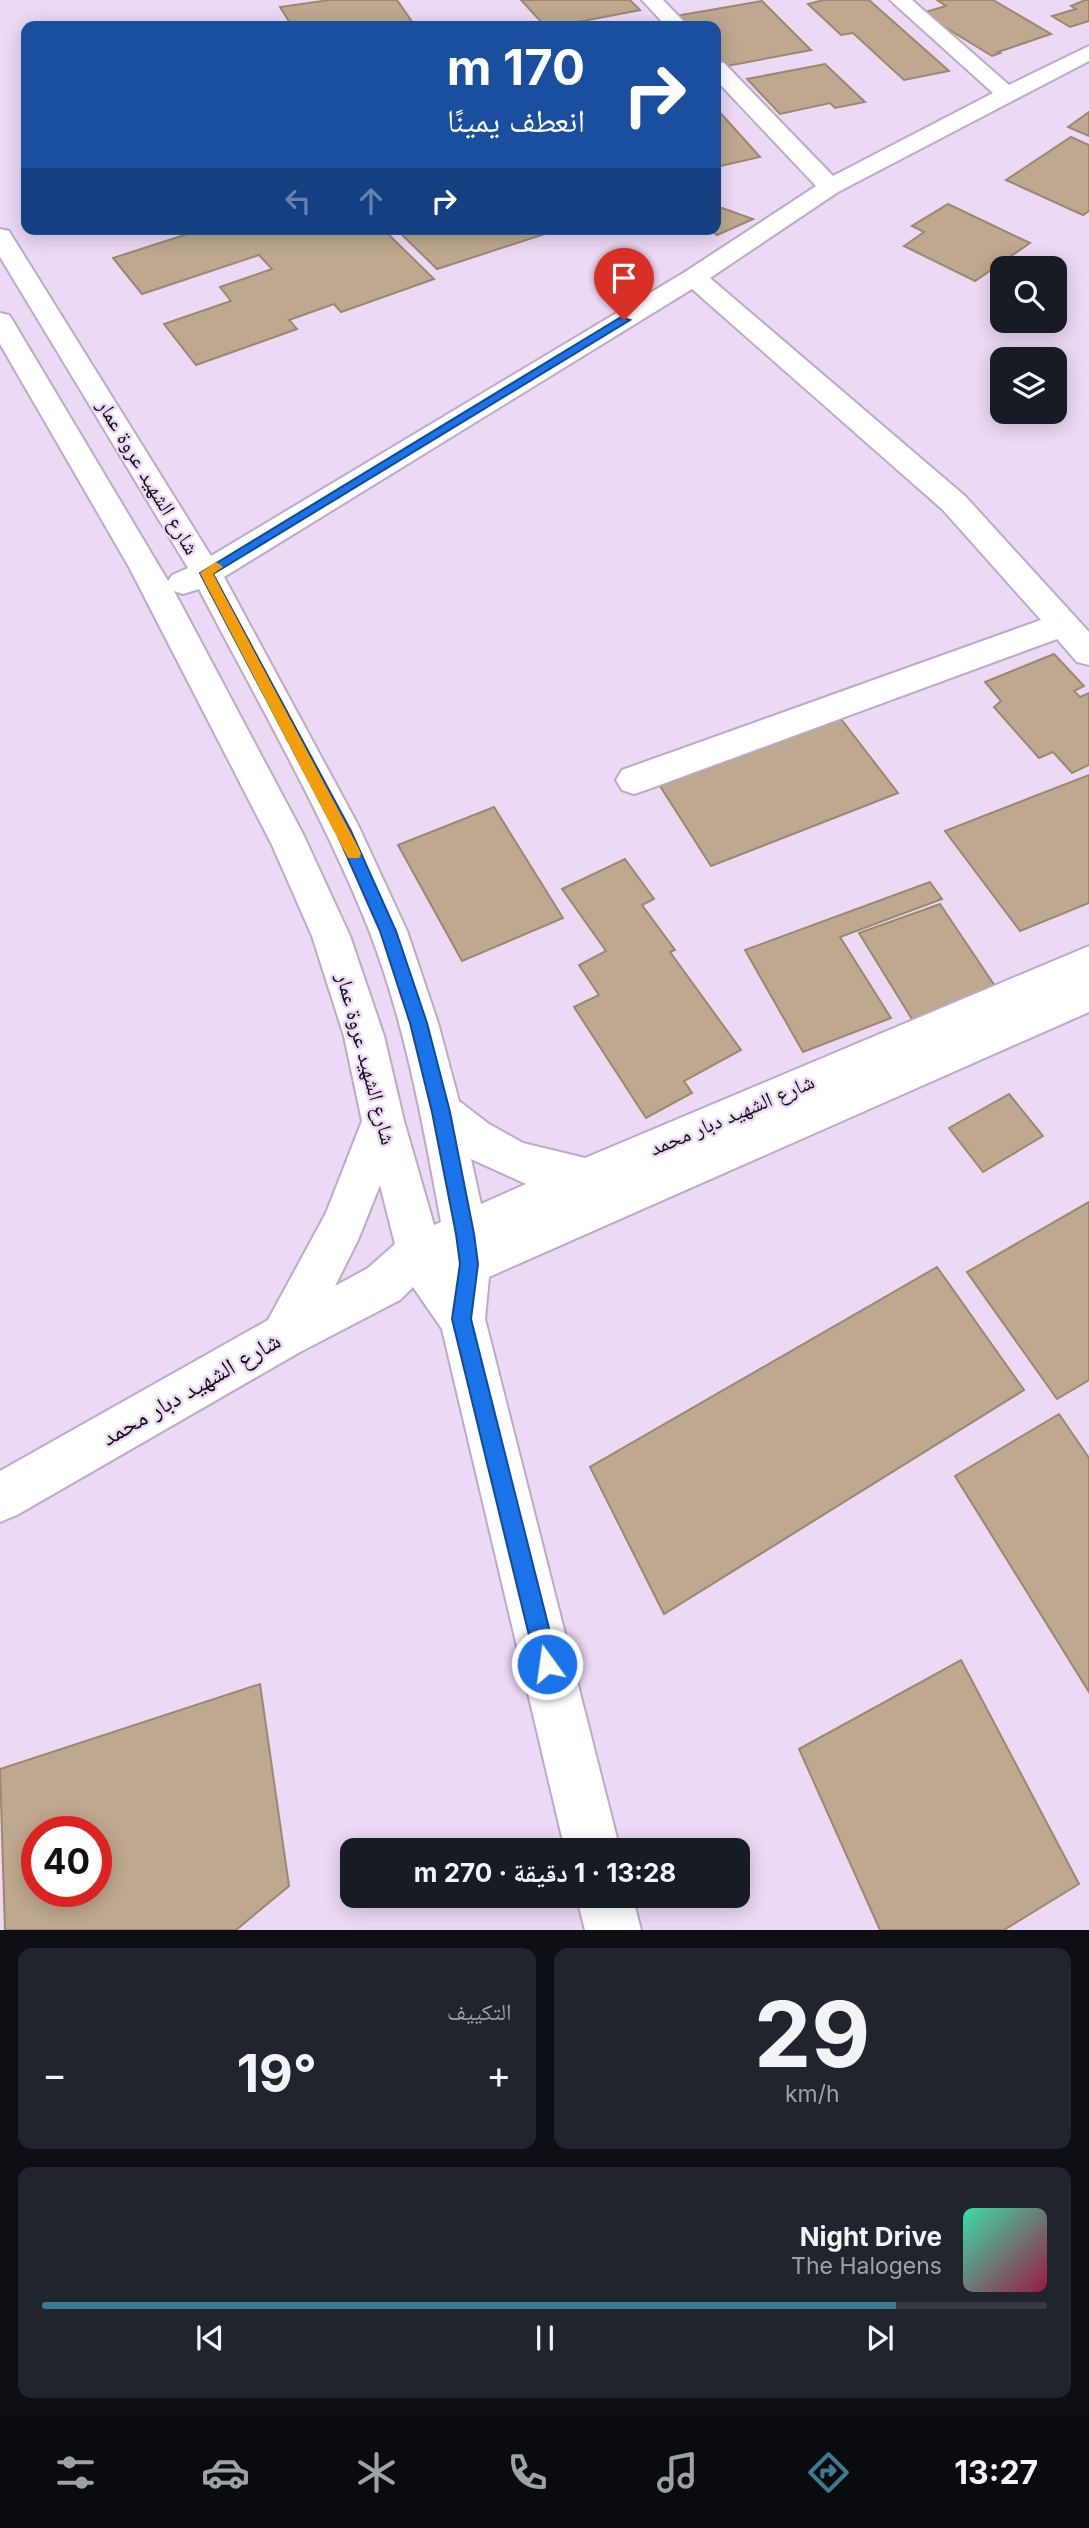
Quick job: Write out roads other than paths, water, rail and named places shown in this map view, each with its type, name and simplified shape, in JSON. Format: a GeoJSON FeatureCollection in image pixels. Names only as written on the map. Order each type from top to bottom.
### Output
{"type":"FeatureCollection","features":[{"type":"Feature","properties":{"kind":"street"},"geometry":{"type":"LineString","coordinates":[[652,0],[672,21]]}},
{"type":"Feature","properties":{"kind":"street"},"geometry":{"type":"LineString","coordinates":[[900,0],[1008,94]]}},
{"type":"Feature","properties":{"kind":"street"},"geometry":{"type":"LineString","coordinates":[[159,594],[206,573],[694,277],[830,187],[1089,52]]}},
{"type":"Feature","properties":{"kind":"street"},"geometry":{"type":"LineString","coordinates":[[721,73],[830,187]]}},
{"type":"Feature","properties":{"kind":"street","name":"شارع الشهيد عروة عمار"},"geometry":{"type":"LineString","coordinates":[[0,236],[206,573],[345,835],[383,919],[418,1023],[441,1112],[447,1258]]}},
{"type":"Feature","properties":{"kind":"street"},"geometry":{"type":"LineString","coordinates":[[694,277],[954,503],[1089,653]]}},
{"type":"Feature","properties":{"kind":"street","name":"شارع الشهيد عروة عمار"},"geometry":{"type":"LineString","coordinates":[[0,321],[159,594],[290,844],[331,936],[364,1036],[383,1121],[447,1258],[590,1838]]}},
{"type":"Feature","properties":{"kind":"street"},"geometry":{"type":"LineString","coordinates":[[634,780],[1063,624]]}},
{"type":"Feature","properties":{"kind":"street","name":"شارع الشهيد دبار محمد"},"geometry":{"type":"LineString","coordinates":[[0,1498],[284,1336],[384,1284],[410,1284],[447,1258],[586,1178],[1089,963]]}},
{"type":"Feature","properties":{"kind":"street","name":"شارع الشهيد دبار محمد"},"geometry":{"type":"LineString","coordinates":[[447,1258],[596,1207],[1089,994]]}},
{"type":"Feature","properties":{"kind":"street"},"geometry":{"type":"LineString","coordinates":[[441,1112],[464,1133],[520,1164],[552,1174],[586,1178]]}},
{"type":"Feature","properties":{"kind":"street"},"geometry":{"type":"LineString","coordinates":[[284,1336],[343,1225],[383,1121]]}},
{"type":"Feature","properties":{"kind":"street"},"geometry":{"type":"LineString","coordinates":[[607,1908],[612,1930]]}}]}
